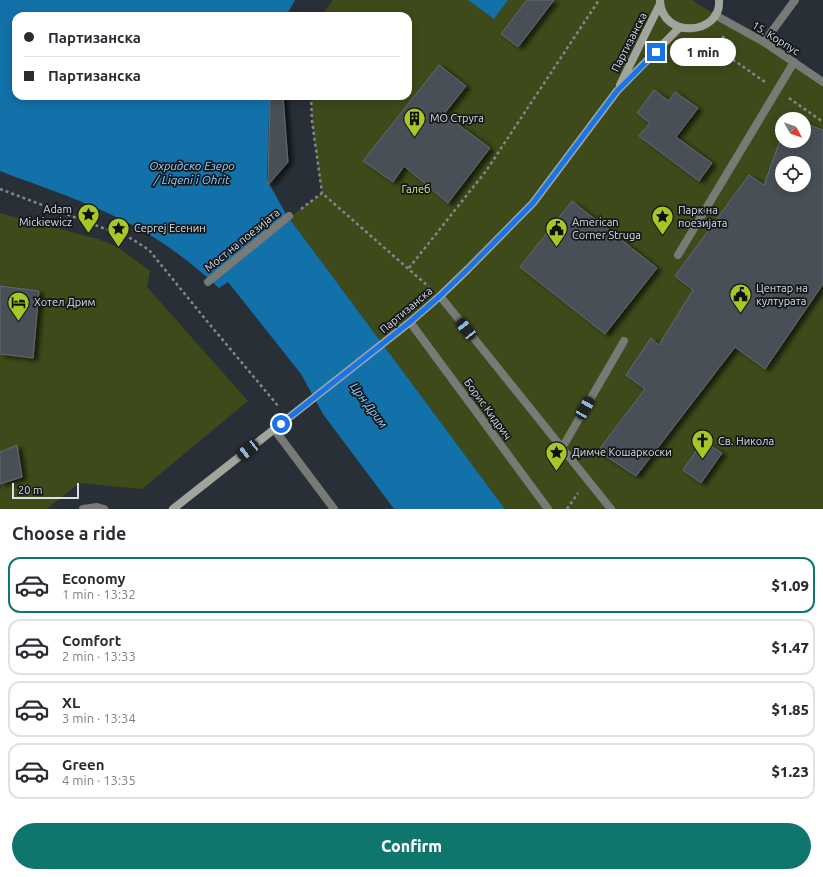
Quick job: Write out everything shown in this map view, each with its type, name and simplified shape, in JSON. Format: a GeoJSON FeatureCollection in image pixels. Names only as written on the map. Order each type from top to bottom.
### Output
{"type":"FeatureCollection","features":[{"type":"Feature","properties":{"kind":"main road"},"geometry":{"type":"LineString","coordinates":[[660,2],[663,14],[670,22],[679,28],[693,29],[706,25],[715,15],[719,0]]}},
{"type":"Feature","properties":{"kind":"main road","name":"Партизанска"},"geometry":{"type":"LineString","coordinates":[[617,91],[660,2]]}},
{"type":"Feature","properties":{"kind":"main road","name":"Партизанска"},"geometry":{"type":"LineString","coordinates":[[173,509],[410,322],[440,296],[533,203],[617,91],[679,28]]}},
{"type":"Feature","properties":{"kind":"street"},"geometry":{"type":"LineString","coordinates":[[764,42],[795,0]]}},
{"type":"Feature","properties":{"kind":"street","name":"15. Корпус"},"geometry":{"type":"LineString","coordinates":[[715,15],[764,42],[823,82]]}},
{"type":"Feature","properties":{"kind":"street"},"geometry":{"type":"LineString","coordinates":[[678,256],[794,62]]}},
{"type":"Feature","properties":{"kind":"street","name":"Мост на поезијата"},"geometry":{"type":"LineString","coordinates":[[208,282],[289,216]]}},
{"type":"Feature","properties":{"kind":"street"},"geometry":{"type":"LineString","coordinates":[[440,296],[611,509]]}},
{"type":"Feature","properties":{"kind":"street","name":"Борис Кидрич"},"geometry":{"type":"LineString","coordinates":[[410,322],[548,509]]}},
{"type":"Feature","properties":{"kind":"street"},"geometry":{"type":"LineString","coordinates":[[562,448],[624,341]]}},
{"type":"Feature","properties":{"kind":"street"},"geometry":{"type":"LineString","coordinates":[[274,429],[334,509]]}},
{"type":"Feature","properties":{"kind":"street"},"geometry":{"type":"LineString","coordinates":[[83,509],[97,507],[104,509]]}},
{"type":"Feature","properties":{"kind":"path"},"geometry":{"type":"LineString","coordinates":[[408,268],[486,171],[599,0]]}},
{"type":"Feature","properties":{"kind":"path"},"geometry":{"type":"LineString","coordinates":[[733,25],[715,47],[823,122]]}},
{"type":"Feature","properties":{"kind":"path"},"geometry":{"type":"LineString","coordinates":[[311,100],[312,121],[322,193],[440,296]]}},
{"type":"Feature","properties":{"kind":"path"},"geometry":{"type":"LineString","coordinates":[[0,188],[132,238],[149,250],[288,418]]}},
{"type":"Feature","properties":{"kind":"path"},"geometry":{"type":"LineString","coordinates":[[289,216],[322,193]]}},
{"type":"Feature","properties":{"kind":"green space","name":"Парк на поезијата"},"geometry":{"type":"Polygon","coordinates":[[[333,0],[468,0],[494,19],[508,0],[692,0],[823,82],[823,509],[505,509],[289,218],[322,193],[312,121],[311,100],[412,100],[412,12],[324,12],[333,0]]]}},
{"type":"Feature","properties":{"kind":"green space"},"geometry":{"type":"Polygon","coordinates":[[[0,213],[98,239],[119,248],[150,271],[147,287],[248,401],[142,489],[79,483],[47,509],[0,509],[0,490],[2,484],[22,477],[17,445],[0,452],[0,354],[33,358],[39,291],[0,286],[0,213]]]}},
{"type":"Feature","properties":{"kind":"water"},"geometry":{"type":"Polygon","coordinates":[[[0,0],[295,0],[288,12],[12,12],[12,100],[271,100],[269,112],[267,180],[286,214],[505,509],[394,509],[323,414],[301,374],[228,282],[219,288],[185,259],[161,242],[135,227],[77,200],[0,171],[0,0]]]}},
{"type":"Feature","properties":{"kind":"water"},"geometry":{"type":"Polygon","coordinates":[[[468,0],[508,0],[494,19],[468,0]]]}},
{"type":"Feature","properties":{"kind":"building"},"geometry":{"type":"Polygon","coordinates":[[[527,0],[554,0],[518,47],[501,34],[527,0]]]}},
{"type":"Feature","properties":{"kind":"building","name":"МО Струга"},"geometry":{"type":"Polygon","coordinates":[[[439,65],[466,86],[444,114],[490,148],[448,203],[404,166],[393,182],[363,161],[439,65]]]}},
{"type":"Feature","properties":{"kind":"building"},"geometry":{"type":"Polygon","coordinates":[[[654,90],[669,101],[675,92],[698,108],[676,137],[712,163],[699,181],[639,136],[650,123],[637,113],[654,90]]]}},
{"type":"Feature","properties":{"kind":"building"},"geometry":{"type":"Polygon","coordinates":[[[270,100],[283,100],[288,162],[268,185],[270,100]]]}},
{"type":"Feature","properties":{"kind":"building","name":"Центар на културата"},"geometry":{"type":"Polygon","coordinates":[[[811,126],[823,130],[823,284],[765,369],[735,347],[636,476],[598,451],[645,389],[626,375],[651,338],[659,345],[693,290],[675,276],[749,175],[764,185],[777,148],[811,148],[811,126]]]}},
{"type":"Feature","properties":{"kind":"building"},"geometry":{"type":"Polygon","coordinates":[[[572,201],[657,268],[605,334],[520,267],[572,201]]]}},
{"type":"Feature","properties":{"kind":"building","name":"Хотел Дрим"},"geometry":{"type":"Polygon","coordinates":[[[0,286],[39,291],[33,358],[0,354],[0,286]]]}},
{"type":"Feature","properties":{"kind":"building","name":"Св. Никола"},"geometry":{"type":"Polygon","coordinates":[[[703,441],[722,453],[701,483],[683,470],[703,441]]]}},
{"type":"Feature","properties":{"kind":"building"},"geometry":{"type":"Polygon","coordinates":[[[17,445],[22,477],[0,484],[0,452],[17,445]]]}},
{"type":"Feature","properties":{"kind":"place","name":"МО Струга"},"geometry":{"type":"Point","coordinates":[414,138]}},
{"type":"Feature","properties":{"kind":"place","name":"Adam Mickiewicz"},"geometry":{"type":"Point","coordinates":[88,234]}},
{"type":"Feature","properties":{"kind":"place","name":"Парк на поезијата"},"geometry":{"type":"Point","coordinates":[662,236]}},
{"type":"Feature","properties":{"kind":"place","name":"Сергеј Есенин"},"geometry":{"type":"Point","coordinates":[119,248]}},
{"type":"Feature","properties":{"kind":"place","name":"American Corner Struga"},"geometry":{"type":"Point","coordinates":[557,248]}},
{"type":"Feature","properties":{"kind":"place","name":"Центар на културата"},"geometry":{"type":"Point","coordinates":[740,314]}},
{"type":"Feature","properties":{"kind":"place","name":"Хотел Дрим"},"geometry":{"type":"Point","coordinates":[18,322]}},
{"type":"Feature","properties":{"kind":"place","name":"Св. Никола"},"geometry":{"type":"Point","coordinates":[703,460]}},
{"type":"Feature","properties":{"kind":"place","name":"Димче Кошаркоски"},"geometry":{"type":"Point","coordinates":[557,472]}},
{"type":"Feature","properties":{"kind":"route"},"geometry":{"type":"LineString","coordinates":[[281,424],[410,322],[468,269],[533,203],[617,91],[656,52]]}},
{"type":"Feature","properties":{"kind":"water label","name":"Охридско Езеро / Liqeni i Ohrit"},"geometry":{"type":"Point","coordinates":[192,172]}},
{"type":"Feature","properties":{"kind":"water label","name":"Црн Дрим"},"geometry":{"type":"Point","coordinates":[369,405]}},
{"type":"Feature","properties":{"kind":"park label","name":"Галеб"},"geometry":{"type":"Point","coordinates":[416,189]}}]}
